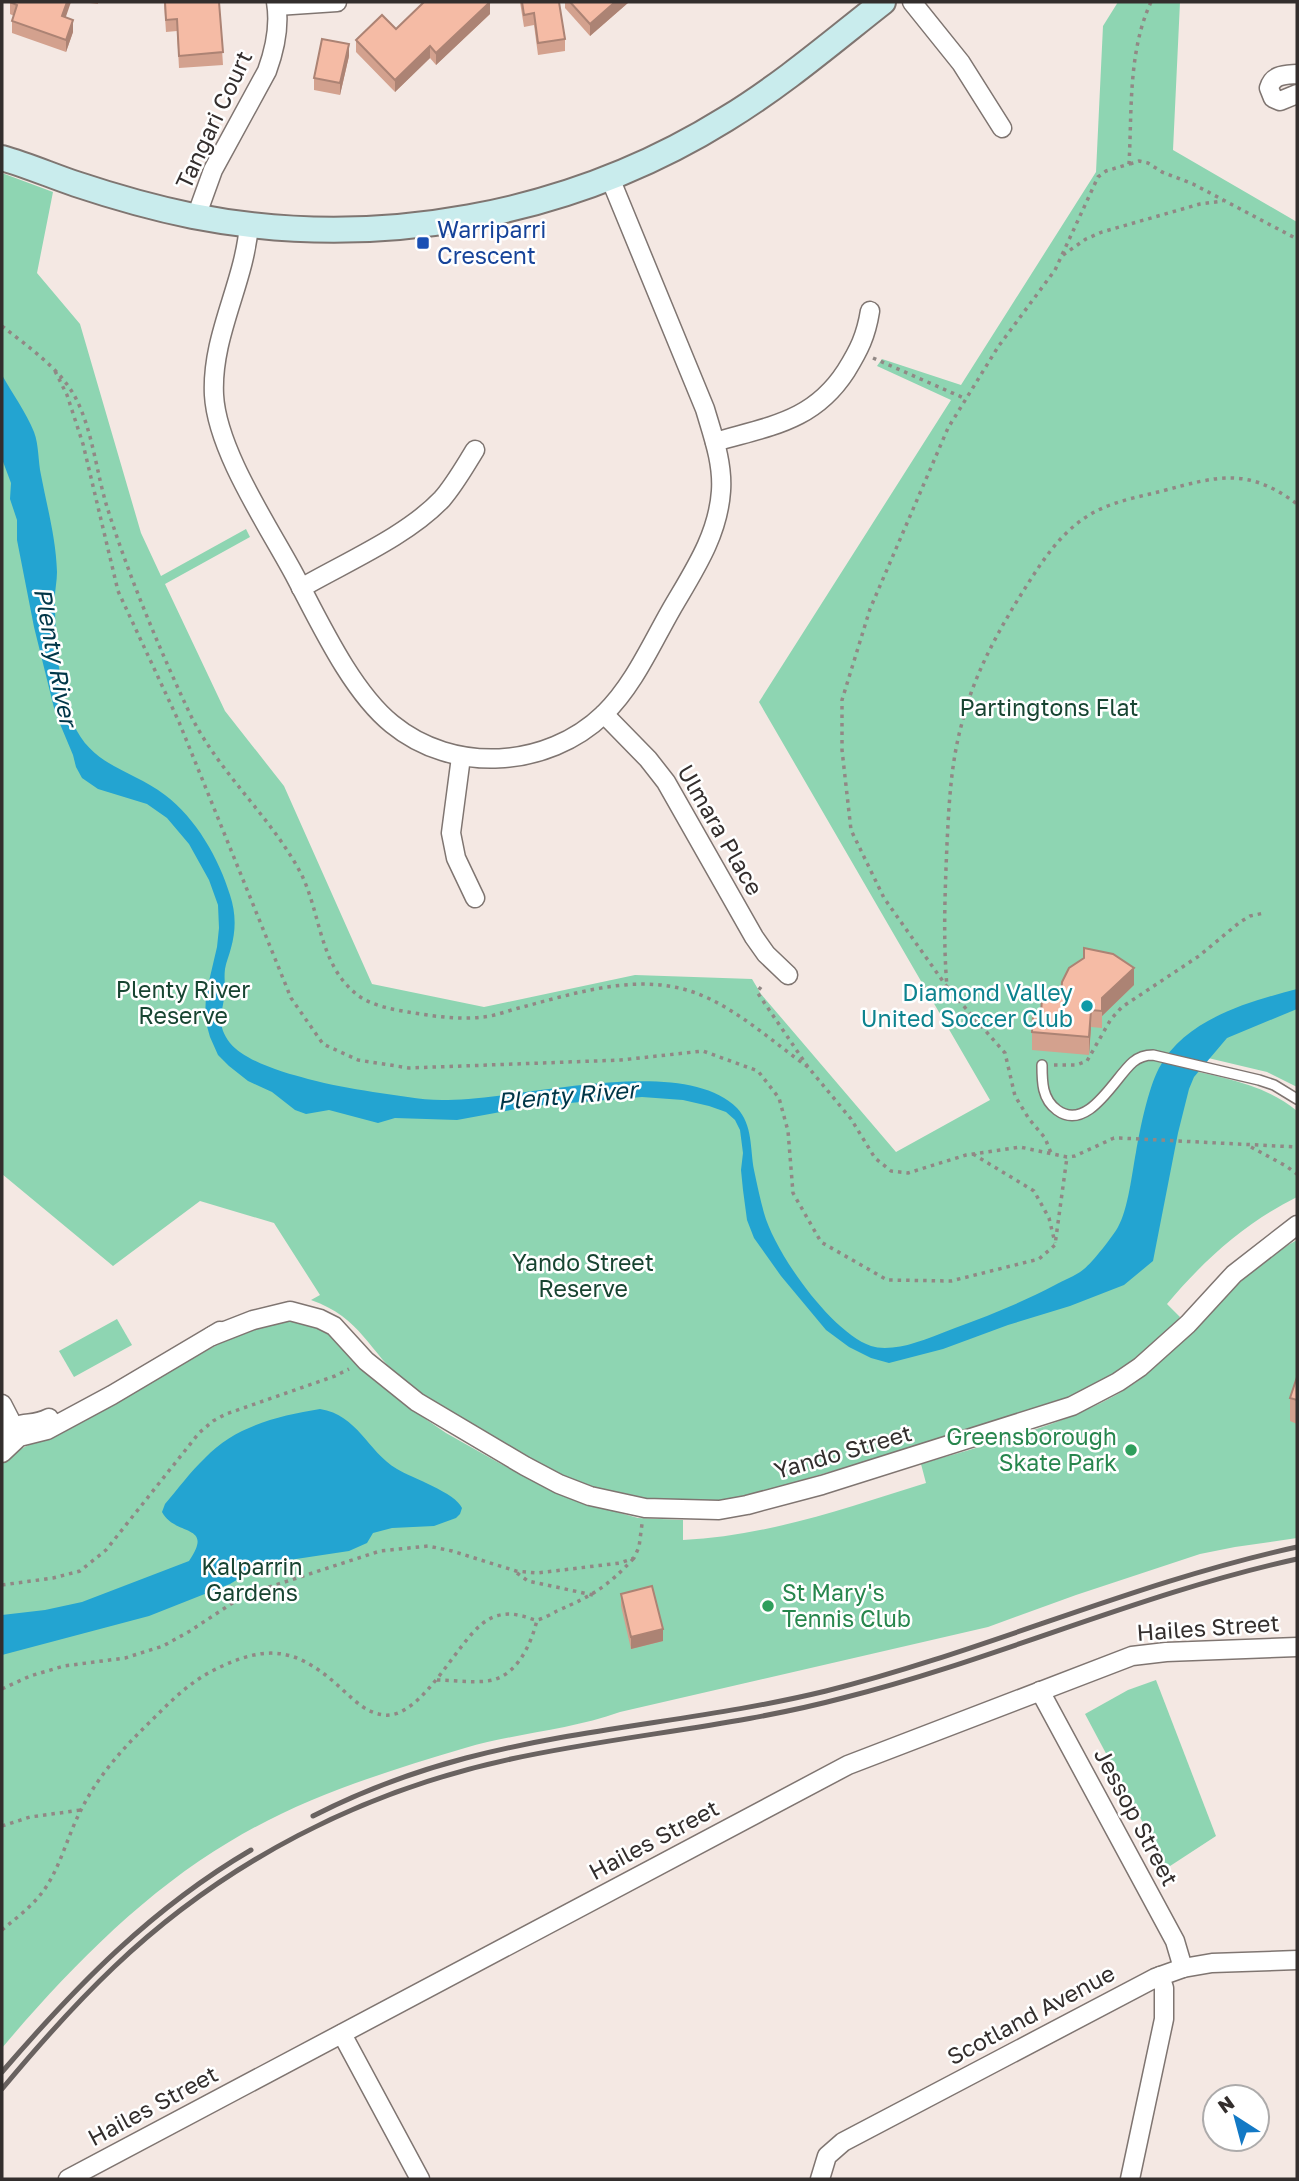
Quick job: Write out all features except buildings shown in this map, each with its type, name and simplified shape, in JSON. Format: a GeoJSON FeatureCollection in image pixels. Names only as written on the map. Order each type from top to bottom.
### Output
{"type":"FeatureCollection","features":[{"type":"Feature","properties":{"kind":"street"},"geometry":{"type":"LineString","coordinates":[[276,4],[337,2]]}},
{"type":"Feature","properties":{"kind":"street"},"geometry":{"type":"LineString","coordinates":[[4,158],[115,197],[196,217],[296,229],[353,230],[404,226],[508,209],[610,178],[661,155],[726,119],[765,93],[883,2]]}},
{"type":"Feature","properties":{"kind":"street"},"geometry":{"type":"LineString","coordinates":[[912,2],[961,62],[1002,128]]}},
{"type":"Feature","properties":{"kind":"street","name":"Tangari Court"},"geometry":{"type":"LineString","coordinates":[[196,217],[213,170],[267,71],[276,36],[276,4]]}},
{"type":"Feature","properties":{"kind":"street"},"geometry":{"type":"LineString","coordinates":[[1297,75],[1282,75],[1270,82],[1269,88],[1273,98],[1280,101],[1297,94]]}},
{"type":"Feature","properties":{"kind":"street"},"geometry":{"type":"LineString","coordinates":[[249,224],[243,267],[216,352],[214,375],[217,419],[236,468],[351,676],[376,710],[415,740],[437,750],[483,760],[507,759],[536,753],[558,744],[579,733],[604,714],[625,688],[703,555],[719,510],[720,467],[715,442],[700,397],[610,178]]}},
{"type":"Feature","properties":{"kind":"street"},"geometry":{"type":"LineString","coordinates":[[715,442],[781,423],[815,406],[830,394],[858,352],[866,333],[870,311]]}},
{"type":"Feature","properties":{"kind":"street"},"geometry":{"type":"LineString","coordinates":[[301,587],[391,537],[426,514],[443,498],[475,450]]}},
{"type":"Feature","properties":{"kind":"street","name":"Ulmara Place"},"geometry":{"type":"LineString","coordinates":[[604,714],[648,759],[666,782],[754,937],[766,954],[788,975]]}},
{"type":"Feature","properties":{"kind":"street"},"geometry":{"type":"LineString","coordinates":[[461,757],[451,833],[456,858],[475,898]]}},
{"type":"Feature","properties":{"kind":"street","name":"Yando Street"},"geometry":{"type":"LineString","coordinates":[[11,1434],[212,1336],[253,1320],[290,1311],[320,1319],[334,1326],[366,1360],[416,1402],[559,1484],[590,1496],[645,1508],[719,1510],[747,1505],[860,1473],[1072,1406],[1140,1367],[1188,1324],[1234,1273],[1297,1225]]}},
{"type":"Feature","properties":{"kind":"street","name":"Yando Street"},"geometry":{"type":"LineString","coordinates":[[1273,1244],[1297,1234]]}},
{"type":"Feature","properties":{"kind":"street","name":"Yando Street"},"geometry":{"type":"LineString","coordinates":[[212,1336],[246,1313],[262,1307],[280,1303],[308,1304],[342,1320],[370,1350],[393,1382]]}},
{"type":"Feature","properties":{"kind":"street"},"geometry":{"type":"LineString","coordinates":[[2,1404],[11,1434],[2,1453]]}},
{"type":"Feature","properties":{"kind":"street","name":"Hailes Street"},"geometry":{"type":"LineString","coordinates":[[68,2179],[848,1765],[1119,1661],[1148,1653],[1297,1647]]}},
{"type":"Feature","properties":{"kind":"street","name":"Jessop Street"},"geometry":{"type":"LineString","coordinates":[[1040,1691],[1175,1941],[1183,1968]]}},
{"type":"Feature","properties":{"kind":"street","name":"Scotland Avenue"},"geometry":{"type":"LineString","coordinates":[[820,2179],[827,2156],[843,2143],[1123,1993],[1160,1976],[1183,1968],[1212,1963],[1297,1960]]}},
{"type":"Feature","properties":{"kind":"street"},"geometry":{"type":"LineString","coordinates":[[1130,2179],[1164,2019],[1164,1988],[1160,1976]]}},
{"type":"Feature","properties":{"kind":"street"},"geometry":{"type":"LineString","coordinates":[[342,2034],[420,2179]]}},
{"type":"Feature","properties":{"kind":"lane"},"geometry":{"type":"LineString","coordinates":[[1042,1065],[1044,1091],[1048,1101],[1061,1113],[1069,1115],[1080,1114],[1089,1109],[1114,1087],[1132,1062],[1146,1055],[1206,1066],[1274,1085],[1297,1099]]}},
{"type":"Feature","properties":{"kind":"path"},"geometry":{"type":"LineString","coordinates":[[1129,164],[1135,67],[1151,2]]}},
{"type":"Feature","properties":{"kind":"path"},"geometry":{"type":"LineString","coordinates":[[1051,1153],[1045,1138],[1029,1119],[1016,1096],[1005,1053],[947,987],[884,898],[851,830],[842,750],[841,714],[846,684],[870,609],[948,428],[998,347],[1055,271],[1098,177],[1106,171],[1139,161],[1147,163],[1297,239]]}},
{"type":"Feature","properties":{"kind":"path"},"geometry":{"type":"LineString","coordinates":[[1063,255],[1102,232],[1200,204],[1226,201]]}},
{"type":"Feature","properties":{"kind":"path"},"geometry":{"type":"LineString","coordinates":[[2,326],[55,371],[74,394],[126,562],[190,712],[219,762],[299,870],[330,960],[354,992],[370,1002],[397,1011],[478,1018],[603,988],[670,986],[700,993],[719,1003],[808,1068]]}},
{"type":"Feature","properties":{"kind":"path"},"geometry":{"type":"LineString","coordinates":[[873,358],[966,399]]}},
{"type":"Feature","properties":{"kind":"path"},"geometry":{"type":"LineString","coordinates":[[55,371],[71,405],[83,444],[118,591],[179,722],[291,998],[323,1044],[358,1060],[409,1068],[621,1060],[703,1051],[758,1071],[779,1098],[788,1131],[793,1193],[821,1242],[887,1280],[951,1281],[1039,1259],[1055,1245],[1068,1157]]}},
{"type":"Feature","properties":{"kind":"path"},"geometry":{"type":"LineString","coordinates":[[947,987],[945,880],[951,780],[962,722],[970,696],[1004,622],[1046,556],[1060,539],[1092,514],[1109,505],[1207,480],[1244,478],[1261,482],[1297,504]]}},
{"type":"Feature","properties":{"kind":"path"},"geometry":{"type":"LineString","coordinates":[[1042,1065],[1076,1065],[1087,1061],[1111,1019],[1122,1007],[1199,956],[1245,919],[1264,913]]}},
{"type":"Feature","properties":{"kind":"path"},"geometry":{"type":"LineString","coordinates":[[761,986],[757,992],[764,1005],[808,1068],[846,1112],[875,1158],[891,1171],[908,1173],[973,1154],[1020,1147],[1068,1157],[1075,1156],[1114,1138],[1297,1147]]}},
{"type":"Feature","properties":{"kind":"path"},"geometry":{"type":"LineString","coordinates":[[1248,1146],[1297,1174]]}},
{"type":"Feature","properties":{"kind":"path"},"geometry":{"type":"LineString","coordinates":[[973,1154],[1034,1191],[1049,1218],[1055,1245]]}},
{"type":"Feature","properties":{"kind":"path"},"geometry":{"type":"LineString","coordinates":[[2,1585],[53,1578],[80,1571],[106,1550],[199,1433],[213,1421],[226,1413],[335,1376],[366,1360]]}},
{"type":"Feature","properties":{"kind":"path"},"geometry":{"type":"LineString","coordinates":[[2,1930],[32,1904],[46,1887],[96,1782],[124,1746],[186,1689],[208,1673],[231,1662],[282,1652],[325,1673],[363,1708],[385,1715],[395,1714],[413,1704],[483,1623],[506,1613],[537,1620],[593,1595],[613,1581],[634,1558],[639,1547],[645,1508]]}},
{"type":"Feature","properties":{"kind":"path"},"geometry":{"type":"LineString","coordinates":[[2,1689],[30,1676],[64,1666],[125,1658],[163,1646],[237,1600],[257,1591],[380,1551],[428,1546],[516,1571],[537,1573],[620,1563],[634,1558]]}},
{"type":"Feature","properties":{"kind":"path"},"geometry":{"type":"LineString","coordinates":[[516,1571],[528,1581],[593,1595]]}},
{"type":"Feature","properties":{"kind":"path"},"geometry":{"type":"LineString","coordinates":[[436,1680],[489,1681],[508,1674],[532,1639],[537,1620]]}},
{"type":"Feature","properties":{"kind":"path"},"geometry":{"type":"LineString","coordinates":[[2,1825],[30,1817],[81,1810]]}},
{"type":"Feature","properties":{"kind":"green space"},"geometry":{"type":"Polygon","coordinates":[[[1118,2],[1180,2],[1173,150],[1297,222],[1297,1087],[1267,1072],[1187,1053],[1177,1067],[1255,1087],[1284,1101],[1297,1111],[1297,1197],[1260,1218],[1196,1272],[1167,1304],[1180,1317],[1161,1340],[1107,1379],[1032,1412],[735,1498],[691,1502],[654,1500],[600,1489],[565,1476],[424,1396],[392,1370],[342,1316],[311,1300],[320,1295],[274,1223],[200,1201],[113,1266],[2,1174],[2,173],[53,192],[37,273],[80,324],[141,533],[161,576],[246,529],[250,537],[165,584],[225,711],[284,786],[372,984],[484,1007],[635,975],[752,979],[761,994],[896,1152],[990,1100],[759,702],[951,400],[877,366],[882,359],[961,385],[1096,172],[1103,26],[1118,2]]]}},
{"type":"Feature","properties":{"kind":"green space","name":"Kalparrin Gardens"},"geometry":{"type":"Polygon","coordinates":[[[1297,1240],[1297,1538],[1200,1554],[988,1627],[582,1723],[484,1743],[344,1787],[256,1826],[197,1862],[166,1885],[79,1963],[2,2048],[2,1459],[251,1327],[286,1316],[330,1329],[405,1405],[446,1433],[556,1492],[638,1518],[683,1520],[683,1540],[745,1533],[806,1519],[926,1483],[921,1464],[1036,1429],[1120,1393],[1163,1360],[1255,1269],[1297,1240]]]}},
{"type":"Feature","properties":{"kind":"green space"},"geometry":{"type":"Polygon","coordinates":[[[117,1319],[132,1345],[74,1377],[59,1351],[117,1319]]]}},
{"type":"Feature","properties":{"kind":"green space"},"geometry":{"type":"Polygon","coordinates":[[[1156,1680],[1216,1836],[1167,1868],[1085,1714],[1128,1690],[1156,1680]]]}},
{"type":"Feature","properties":{"kind":"water","name":"Plenty River"},"geometry":{"type":"Polygon","coordinates":[[[2,375],[27,417],[37,442],[55,547],[57,649],[68,710],[81,738],[91,749],[113,766],[152,786],[176,804],[196,827],[213,854],[225,881],[234,915],[234,935],[225,969],[221,1024],[225,1036],[237,1050],[266,1066],[288,1074],[340,1086],[429,1100],[479,1098],[599,1083],[640,1081],[679,1084],[712,1092],[737,1108],[746,1122],[764,1213],[770,1230],[792,1269],[839,1325],[871,1346],[887,1348],[919,1341],[1019,1303],[1084,1269],[1107,1243],[1121,1220],[1148,1098],[1159,1068],[1170,1051],[1201,1025],[1219,1015],[1297,989],[1297,1009],[1227,1038],[1194,1077],[1178,1133],[1153,1261],[1124,1285],[1070,1306],[943,1349],[889,1363],[849,1347],[826,1330],[781,1276],[754,1238],[747,1220],[743,1190],[740,1130],[735,1120],[726,1112],[683,1100],[642,1097],[533,1106],[457,1120],[395,1118],[378,1123],[329,1110],[306,1114],[295,1110],[272,1092],[248,1081],[218,1055],[205,1019],[206,994],[219,928],[218,905],[209,880],[189,844],[167,818],[147,804],[98,789],[82,778],[55,712],[34,627],[17,540],[17,520],[10,499],[11,483],[2,459],[2,375]]]}},
{"type":"Feature","properties":{"kind":"water"},"geometry":{"type":"Polygon","coordinates":[[[320,1409],[344,1418],[397,1469],[433,1486],[458,1502],[462,1508],[460,1514],[434,1526],[392,1528],[373,1533],[367,1543],[349,1551],[263,1564],[230,1584],[149,1616],[2,1655],[2,1615],[82,1602],[189,1561],[198,1541],[195,1535],[175,1525],[162,1512],[165,1504],[189,1475],[217,1447],[243,1430],[273,1419],[320,1409]]]}},
{"type":"Feature","properties":{"kind":"railway"},"geometry":{"type":"LineString","coordinates":[[313,1816],[388,1783],[466,1758],[510,1747],[826,1691],[944,1657],[1119,1597],[1297,1547]]}},
{"type":"Feature","properties":{"kind":"railway"},"geometry":{"type":"LineString","coordinates":[[2,2089],[85,1996],[157,1929],[249,1863],[349,1811],[402,1790],[511,1759],[719,1724],[843,1698],[957,1665],[1182,1590],[1297,1559]]}},
{"type":"Feature","properties":{"kind":"railway"},"geometry":{"type":"LineString","coordinates":[[2,2072],[88,1979],[148,1923],[181,1897],[251,1850]]}},
{"type":"Feature","properties":{"kind":"place","name":"Warriparri Crescent"},"geometry":{"type":"Point","coordinates":[423,243]}},
{"type":"Feature","properties":{"kind":"place","name":"Diamond Valley United Soccer Club"},"geometry":{"type":"Point","coordinates":[1087,1006]}},
{"type":"Feature","properties":{"kind":"place","name":"Greensborough Skate Park"},"geometry":{"type":"Point","coordinates":[1131,1450]}},
{"type":"Feature","properties":{"kind":"place","name":"St Mary's Tennis Club"},"geometry":{"type":"Point","coordinates":[768,1606]}},
{"type":"Feature","properties":{"kind":"park label","name":"Partingtons Flat"},"geometry":{"type":"Point","coordinates":[1049,708]}},
{"type":"Feature","properties":{"kind":"park label","name":"Plenty River Reserve"},"geometry":{"type":"Point","coordinates":[183,1003]}},
{"type":"Feature","properties":{"kind":"park label","name":"Yando Street Reserve"},"geometry":{"type":"Point","coordinates":[583,1276]}}]}
